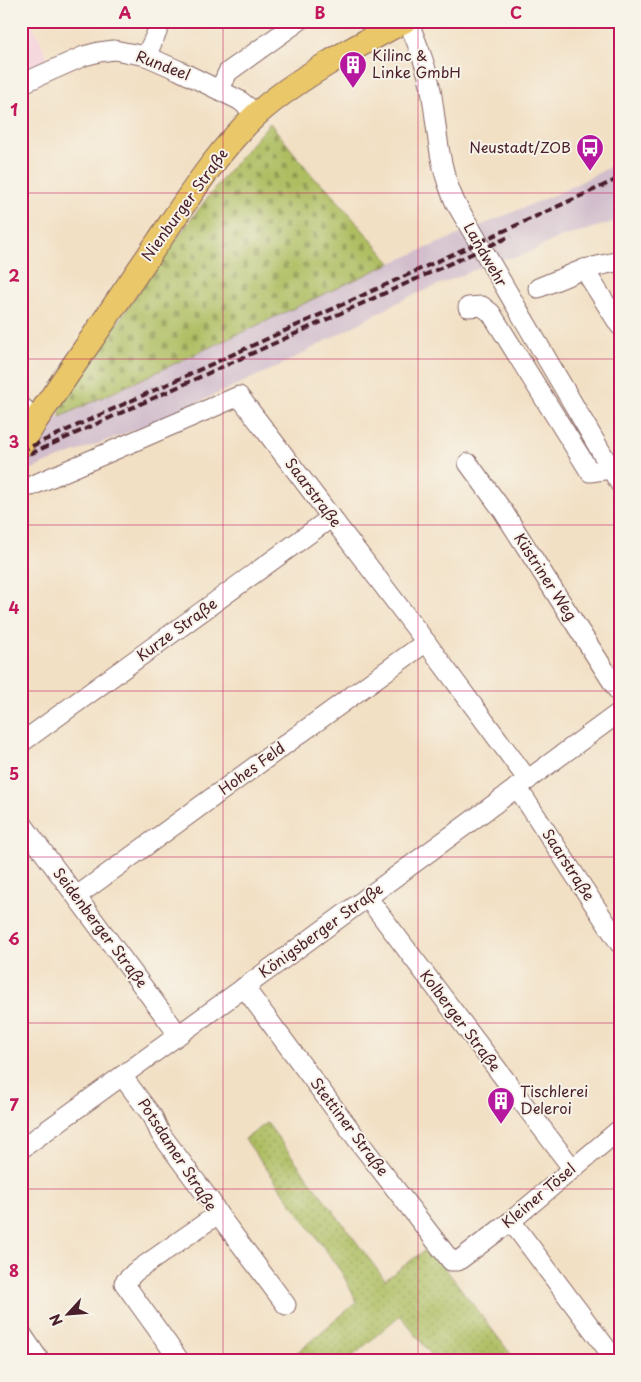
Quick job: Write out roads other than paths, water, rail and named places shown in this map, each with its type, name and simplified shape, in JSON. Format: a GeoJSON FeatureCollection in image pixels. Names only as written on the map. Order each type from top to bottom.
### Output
{"type":"FeatureCollection","features":[{"type":"Feature","properties":{"kind":"main road","name":"Nienburger Straße"},"geometry":{"type":"LineString","coordinates":[[21,445],[29,413],[219,156],[257,114],[299,82],[338,58],[406,21]]}},
{"type":"Feature","properties":{"kind":"street"},"geometry":{"type":"LineString","coordinates":[[146,56],[162,21]]}},
{"type":"Feature","properties":{"kind":"street"},"geometry":{"type":"LineString","coordinates":[[220,89],[228,72],[299,21]]}},
{"type":"Feature","properties":{"kind":"street","name":"Landwehr"},"geometry":{"type":"LineString","coordinates":[[406,21],[414,37],[431,89],[439,150],[446,182],[500,282],[615,477]]}},
{"type":"Feature","properties":{"kind":"street","name":"Rundeel"},"geometry":{"type":"LineString","coordinates":[[21,84],[84,56],[114,50],[146,56],[220,89],[239,100],[257,114]]}},
{"type":"Feature","properties":{"kind":"street"},"geometry":{"type":"LineString","coordinates":[[538,288],[584,269],[620,261]]}},
{"type":"Feature","properties":{"kind":"street"},"geometry":{"type":"LineString","coordinates":[[584,269],[620,326]]}},
{"type":"Feature","properties":{"kind":"street","name":"Landwehr"},"geometry":{"type":"LineString","coordinates":[[468,307],[482,306],[491,313],[590,472],[615,477]]}},
{"type":"Feature","properties":{"kind":"street","name":"Saarstraße"},"geometry":{"type":"LineString","coordinates":[[21,488],[31,486],[239,396],[426,642],[522,784],[620,944]]}},
{"type":"Feature","properties":{"kind":"street","name":"Küstriner Weg"},"geometry":{"type":"LineString","coordinates":[[468,463],[503,511],[620,694]]}},
{"type":"Feature","properties":{"kind":"street","name":"Kurze Straße"},"geometry":{"type":"LineString","coordinates":[[21,743],[332,518]]}},
{"type":"Feature","properties":{"kind":"street","name":"Hohes Feld"},"geometry":{"type":"LineString","coordinates":[[77,896],[426,642]]}},
{"type":"Feature","properties":{"kind":"street","name":"Königsberger Straße"},"geometry":{"type":"LineString","coordinates":[[23,1143],[122,1076],[620,712]]}},
{"type":"Feature","properties":{"kind":"street","name":"Seidenberger Straße"},"geometry":{"type":"LineString","coordinates":[[21,822],[178,1034]]}},
{"type":"Feature","properties":{"kind":"street","name":"Kolberger Straße"},"geometry":{"type":"LineString","coordinates":[[367,897],[572,1168]]}},
{"type":"Feature","properties":{"kind":"street","name":"Stettiner Straße"},"geometry":{"type":"LineString","coordinates":[[244,987],[451,1262],[458,1261]]}},
{"type":"Feature","properties":{"kind":"street","name":"Potsdamer Straße"},"geometry":{"type":"LineString","coordinates":[[122,1076],[153,1117],[160,1133],[212,1203],[218,1214],[135,1272],[124,1283],[180,1361]]}},
{"type":"Feature","properties":{"kind":"street","name":"Kleiner Tösel"},"geometry":{"type":"LineString","coordinates":[[458,1261],[511,1220],[620,1129]]}},
{"type":"Feature","properties":{"kind":"street"},"geometry":{"type":"LineString","coordinates":[[218,1214],[286,1305]]}},
{"type":"Feature","properties":{"kind":"street"},"geometry":{"type":"LineString","coordinates":[[511,1220],[616,1361]]}},
{"type":"Feature","properties":{"kind":"street"},"geometry":{"type":"LineString","coordinates":[[21,1333],[36,1355]]}},
{"type":"Feature","properties":{"kind":"railway"},"geometry":{"type":"LineString","coordinates":[[21,451],[620,178]]}},
{"type":"Feature","properties":{"kind":"railway"},"geometry":{"type":"LineString","coordinates":[[30,454],[511,236]]}},
{"type":"Feature","properties":{"kind":"place","name":"Kilinc & Linke GmbH"},"geometry":{"type":"Point","coordinates":[353,89]}},
{"type":"Feature","properties":{"kind":"place","name":"Neustadt/ZOB"},"geometry":{"type":"Point","coordinates":[590,172]}},
{"type":"Feature","properties":{"kind":"place","name":"Tischlerei Deleroi"},"geometry":{"type":"Point","coordinates":[501,1125]}}]}
